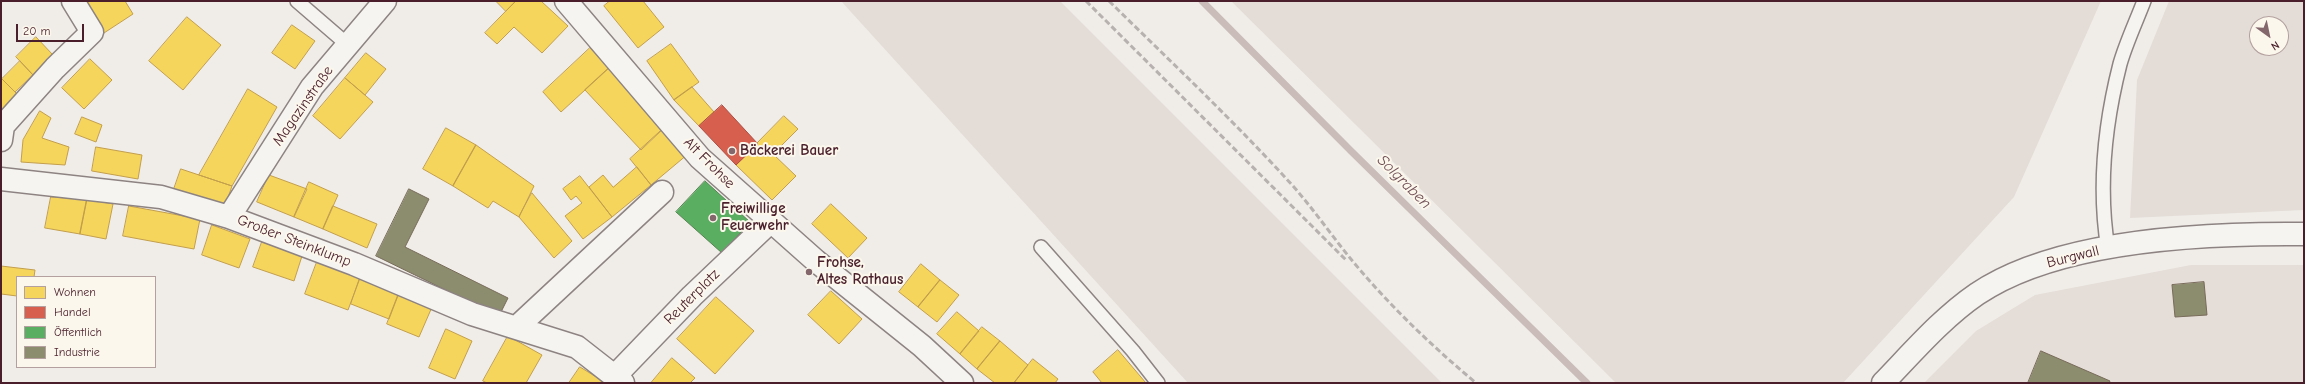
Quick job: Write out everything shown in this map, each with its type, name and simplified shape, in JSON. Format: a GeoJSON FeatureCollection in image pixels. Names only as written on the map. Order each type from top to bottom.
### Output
{"type":"FeatureCollection","features":[{"type":"Feature","properties":{"kind":"street"},"geometry":{"type":"LineString","coordinates":[[1,140],[3,126],[55,68],[92,32],[73,1]]}},
{"type":"Feature","properties":{"kind":"street","name":"Magazinstraße"},"geometry":{"type":"LineString","coordinates":[[229,217],[312,87],[385,1]]}},
{"type":"Feature","properties":{"kind":"street","name":"Alt Frohse"},"geometry":{"type":"LineString","coordinates":[[566,1],[700,158],[816,262],[922,346],[962,383]]}},
{"type":"Feature","properties":{"kind":"street","name":"Großer Steinklump"},"geometry":{"type":"LineString","coordinates":[[1,179],[161,197],[229,217],[354,264],[472,314],[577,347],[619,379]]}},
{"type":"Feature","properties":{"kind":"street"},"geometry":{"type":"LineString","coordinates":[[517,327],[662,192]]}},
{"type":"Feature","properties":{"kind":"street","name":"Reuterplatz"},"geometry":{"type":"LineString","coordinates":[[619,379],[692,296],[771,221]]}},
{"type":"Feature","properties":{"kind":"street","name":"Burgwall"},"geometry":{"type":"LineString","coordinates":[[1883,383],[1947,318],[1978,294],[2011,276],[2058,259],[2108,249],[2183,238],[2237,234],[2304,234]]}},
{"type":"Feature","properties":{"kind":"lane"},"geometry":{"type":"LineString","coordinates":[[297,1],[348,45]]}},
{"type":"Feature","properties":{"kind":"lane"},"geometry":{"type":"LineString","coordinates":[[2108,249],[2104,226],[2107,121],[2120,62],[2144,1]]}},
{"type":"Feature","properties":{"kind":"lane"},"geometry":{"type":"LineString","coordinates":[[1041,247],[1133,351],[1158,383]]}},
{"type":"Feature","properties":{"kind":"shaded area"},"geometry":{"type":"Polygon","coordinates":[[[841,1],[1060,1],[1442,383],[1188,383],[841,1]]]}},
{"type":"Feature","properties":{"kind":"shaded area"},"geometry":{"type":"Polygon","coordinates":[[[1231,1],[2101,1],[2014,197],[1843,383],[1616,383],[1231,1]]]}},
{"type":"Feature","properties":{"kind":"shaded area"},"geometry":{"type":"Polygon","coordinates":[[[2169,1],[2304,1],[2304,210],[2130,218],[2137,80],[2169,1]]]}},
{"type":"Feature","properties":{"kind":"shaded area"},"geometry":{"type":"Polygon","coordinates":[[[2191,265],[2304,265],[2304,383],[1924,383],[1976,331],[2035,295],[2191,265]]]}},
{"type":"Feature","properties":{"kind":"building: Wohnen"},"geometry":{"type":"Polygon","coordinates":[[[84,1],[125,1],[133,14],[104,33],[84,1]]]}},
{"type":"Feature","properties":{"kind":"building: Wohnen"},"geometry":{"type":"Polygon","coordinates":[[[496,1],[516,1],[506,11],[496,1]]]}},
{"type":"Feature","properties":{"kind":"building: Wohnen"},"geometry":{"type":"Polygon","coordinates":[[[516,1],[541,1],[568,26],[542,53],[514,27],[497,44],[485,33],[516,1]]]}},
{"type":"Feature","properties":{"kind":"building: Wohnen"},"geometry":{"type":"Polygon","coordinates":[[[610,1],[643,1],[664,27],[638,48],[604,6],[610,1]]]}},
{"type":"Feature","properties":{"kind":"building: Wohnen"},"geometry":{"type":"Polygon","coordinates":[[[187,17],[221,45],[183,90],[149,61],[187,17]]]}},
{"type":"Feature","properties":{"kind":"building: Wohnen"},"geometry":{"type":"Polygon","coordinates":[[[292,25],[315,41],[295,69],[272,53],[292,25]]]}},
{"type":"Feature","properties":{"kind":"building: Wohnen"},"geometry":{"type":"Polygon","coordinates":[[[36,37],[53,55],[33,75],[16,57],[36,37]]]}},
{"type":"Feature","properties":{"kind":"building: Wohnen"},"geometry":{"type":"Polygon","coordinates":[[[671,44],[699,82],[674,100],[647,61],[671,44]]]}},
{"type":"Feature","properties":{"kind":"building: Wohnen"},"geometry":{"type":"Polygon","coordinates":[[[590,48],[609,68],[561,112],[543,92],[590,48]]]}},
{"type":"Feature","properties":{"kind":"building: Wohnen"},"geometry":{"type":"Polygon","coordinates":[[[366,53],[386,69],[365,95],[345,78],[366,53]]]}},
{"type":"Feature","properties":{"kind":"building: Wohnen"},"geometry":{"type":"Polygon","coordinates":[[[90,59],[112,80],[84,109],[62,88],[90,59]]]}},
{"type":"Feature","properties":{"kind":"building: Wohnen"},"geometry":{"type":"Polygon","coordinates":[[[20,61],[33,75],[15,92],[2,79],[20,61]]]}},
{"type":"Feature","properties":{"kind":"building: Wohnen"},"geometry":{"type":"Polygon","coordinates":[[[609,68],[664,128],[641,150],[585,90],[609,68]]]}},
{"type":"Feature","properties":{"kind":"building: Wohnen"},"geometry":{"type":"Polygon","coordinates":[[[345,78],[373,102],[340,139],[313,116],[345,78]]]}},
{"type":"Feature","properties":{"kind":"building: Wohnen"},"geometry":{"type":"Polygon","coordinates":[[[2,79],[21,98],[1,117],[1,80],[2,79]]]}},
{"type":"Feature","properties":{"kind":"building: Wohnen"},"geometry":{"type":"Polygon","coordinates":[[[692,87],[714,112],[699,126],[674,100],[692,87]]]}},
{"type":"Feature","properties":{"kind":"building: Wohnen"},"geometry":{"type":"Polygon","coordinates":[[[248,89],[277,107],[232,186],[199,175],[248,89]]]}},
{"type":"Feature","properties":{"kind":"building: Wohnen"},"geometry":{"type":"Polygon","coordinates":[[[40,111],[51,118],[42,138],[69,147],[65,165],[21,162],[23,140],[40,111]]]}},
{"type":"Feature","properties":{"kind":"building: Wohnen"},"geometry":{"type":"Polygon","coordinates":[[[784,116],[798,129],[773,154],[796,176],[772,200],[736,165],[784,116]]]}},
{"type":"Feature","properties":{"kind":"building: Wohnen"},"geometry":{"type":"Polygon","coordinates":[[[82,117],[102,125],[96,142],[75,134],[82,117]]]}},
{"type":"Feature","properties":{"kind":"building: Wohnen"},"geometry":{"type":"Polygon","coordinates":[[[446,128],[476,145],[453,186],[423,169],[446,128]]]}},
{"type":"Feature","properties":{"kind":"building: Wohnen"},"geometry":{"type":"Polygon","coordinates":[[[664,128],[688,154],[651,185],[630,159],[664,128]]]}},
{"type":"Feature","properties":{"kind":"building: Wohnen"},"geometry":{"type":"Polygon","coordinates":[[[476,145],[534,186],[519,217],[493,201],[488,208],[453,186],[476,145]]]}},
{"type":"Feature","properties":{"kind":"building: Wohnen"},"geometry":{"type":"Polygon","coordinates":[[[96,147],[142,155],[138,179],[92,171],[96,147]]]}},
{"type":"Feature","properties":{"kind":"building: Wohnen"},"geometry":{"type":"Polygon","coordinates":[[[637,167],[651,185],[612,217],[589,187],[603,175],[613,187],[637,167]]]}},
{"type":"Feature","properties":{"kind":"building: Wohnen"},"geometry":{"type":"Polygon","coordinates":[[[181,169],[232,186],[225,206],[174,189],[181,169]]]}},
{"type":"Feature","properties":{"kind":"building: Wohnen"},"geometry":{"type":"Polygon","coordinates":[[[269,175],[307,189],[294,217],[257,202],[269,175]]]}},
{"type":"Feature","properties":{"kind":"building: Wohnen"},"geometry":{"type":"Polygon","coordinates":[[[580,176],[612,217],[583,239],[565,216],[582,203],[576,196],[571,200],[563,189],[580,176]]]}},
{"type":"Feature","properties":{"kind":"building: Wohnen"},"geometry":{"type":"Polygon","coordinates":[[[309,182],[338,195],[323,229],[294,217],[309,182]]]}},
{"type":"Feature","properties":{"kind":"building: Wohnen"},"geometry":{"type":"Polygon","coordinates":[[[532,193],[572,241],[554,258],[519,217],[532,193]]]}},
{"type":"Feature","properties":{"kind":"building: Wohnen"},"geometry":{"type":"Polygon","coordinates":[[[51,197],[87,199],[80,234],[45,228],[51,197]]]}},
{"type":"Feature","properties":{"kind":"building: Wohnen"},"geometry":{"type":"Polygon","coordinates":[[[87,199],[113,204],[106,239],[80,234],[87,199]]]}},
{"type":"Feature","properties":{"kind":"building: Wohnen"},"geometry":{"type":"Polygon","coordinates":[[[831,204],[867,238],[848,258],[812,224],[831,204]]]}},
{"type":"Feature","properties":{"kind":"building: Wohnen"},"geometry":{"type":"Polygon","coordinates":[[[129,206],[200,219],[194,249],[123,236],[129,206]]]}},
{"type":"Feature","properties":{"kind":"building: Wohnen"},"geometry":{"type":"Polygon","coordinates":[[[333,206],[377,224],[367,248],[323,229],[333,206]]]}},
{"type":"Feature","properties":{"kind":"building: Wohnen"},"geometry":{"type":"Polygon","coordinates":[[[212,225],[250,239],[239,268],[202,255],[212,225]]]}},
{"type":"Feature","properties":{"kind":"building: Wohnen"},"geometry":{"type":"Polygon","coordinates":[[[262,242],[302,256],[294,281],[253,267],[262,242]]]}},
{"type":"Feature","properties":{"kind":"building: Wohnen"},"geometry":{"type":"Polygon","coordinates":[[[317,262],[360,278],[348,310],[305,294],[317,262]]]}},
{"type":"Feature","properties":{"kind":"building: Wohnen"},"geometry":{"type":"Polygon","coordinates":[[[921,264],[940,280],[918,307],[899,292],[921,264]]]}},
{"type":"Feature","properties":{"kind":"building: Wohnen"},"geometry":{"type":"Polygon","coordinates":[[[1,266],[35,270],[34,276],[16,276],[16,296],[1,294],[1,266]]]}},
{"type":"Feature","properties":{"kind":"building: Wohnen"},"geometry":{"type":"Polygon","coordinates":[[[360,278],[399,293],[389,319],[351,304],[360,278]]]}},
{"type":"Feature","properties":{"kind":"building: Wohnen"},"geometry":{"type":"Polygon","coordinates":[[[940,280],[959,295],[937,322],[918,307],[940,280]]]}},
{"type":"Feature","properties":{"kind":"building: Wohnen"},"geometry":{"type":"Polygon","coordinates":[[[831,291],[862,319],[839,344],[808,315],[831,291]]]}},
{"type":"Feature","properties":{"kind":"building: Wohnen"},"geometry":{"type":"Polygon","coordinates":[[[399,293],[432,307],[419,337],[387,324],[399,293]]]}},
{"type":"Feature","properties":{"kind":"building: Wohnen"},"geometry":{"type":"Polygon","coordinates":[[[716,297],[754,331],[715,374],[677,339],[716,297]]]}},
{"type":"Feature","properties":{"kind":"building: Wohnen"},"geometry":{"type":"Polygon","coordinates":[[[957,312],[979,331],[960,354],[937,334],[957,312]]]}},
{"type":"Feature","properties":{"kind":"building: Wohnen"},"geometry":{"type":"Polygon","coordinates":[[[982,327],[1000,341],[977,369],[960,354],[982,327]]]}},
{"type":"Feature","properties":{"kind":"building: Wohnen"},"geometry":{"type":"Polygon","coordinates":[[[446,329],[472,341],[455,379],[429,368],[446,329]]]}},
{"type":"Feature","properties":{"kind":"building: Wohnen"},"geometry":{"type":"Polygon","coordinates":[[[508,336],[542,355],[526,383],[487,383],[483,381],[508,336]]]}},
{"type":"Feature","properties":{"kind":"building: Wohnen"},"geometry":{"type":"Polygon","coordinates":[[[1000,341],[1028,365],[1014,383],[995,383],[977,369],[1000,341]]]}},
{"type":"Feature","properties":{"kind":"building: Wohnen"},"geometry":{"type":"Polygon","coordinates":[[[1118,350],[1146,383],[1102,383],[1093,372],[1118,350]]]}},
{"type":"Feature","properties":{"kind":"building: Wohnen"},"geometry":{"type":"Polygon","coordinates":[[[672,358],[695,378],[690,383],[651,383],[672,358]]]}},
{"type":"Feature","properties":{"kind":"building: Wohnen"},"geometry":{"type":"Polygon","coordinates":[[[1033,359],[1058,379],[1055,383],[1014,383],[1033,359]]]}},
{"type":"Feature","properties":{"kind":"building: Wohnen"},"geometry":{"type":"Polygon","coordinates":[[[580,367],[606,383],[569,383],[580,367]]]}},
{"type":"Feature","properties":{"kind":"building: Handel"},"geometry":{"type":"Polygon","coordinates":[[[722,105],[758,144],[736,165],[699,126],[722,105]]]}},
{"type":"Feature","properties":{"kind":"building: Öffentlich"},"geometry":{"type":"Polygon","coordinates":[[[705,181],[750,222],[722,253],[676,212],[705,181]]]}},
{"type":"Feature","properties":{"kind":"building: Industrie"},"geometry":{"type":"Polygon","coordinates":[[[409,189],[429,199],[405,247],[508,298],[499,316],[376,256],[409,189]]]}},
{"type":"Feature","properties":{"kind":"building: Industrie"},"geometry":{"type":"Polygon","coordinates":[[[2204,282],[2207,315],[2175,317],[2172,285],[2204,282]]]}},
{"type":"Feature","properties":{"kind":"building: Industrie"},"geometry":{"type":"Polygon","coordinates":[[[2041,351],[2110,381],[2109,383],[2028,383],[2041,351]]]}},
{"type":"Feature","properties":{"kind":"waterway","name":"Solgraben"},"geometry":{"type":"LineString","coordinates":[[1202,1],[1351,151],[1587,383]]}},
{"type":"Feature","properties":{"kind":"railway"},"geometry":{"type":"LineString","coordinates":[[1086,1],[1347,261]]}},
{"type":"Feature","properties":{"kind":"railway"},"geometry":{"type":"LineString","coordinates":[[1109,1],[1271,162],[1293,186],[1355,264],[1398,311],[1428,341],[1476,383]]}},
{"type":"Feature","properties":{"kind":"place","name":"Bäckerei Bauer"},"geometry":{"type":"Point","coordinates":[732,151]}},
{"type":"Feature","properties":{"kind":"place","name":"Freiwillige Feuerwehr"},"geometry":{"type":"Point","coordinates":[713,218]}},
{"type":"Feature","properties":{"kind":"place","name":"Frohse, Altes Rathaus"},"geometry":{"type":"Point","coordinates":[809,272]}}]}
